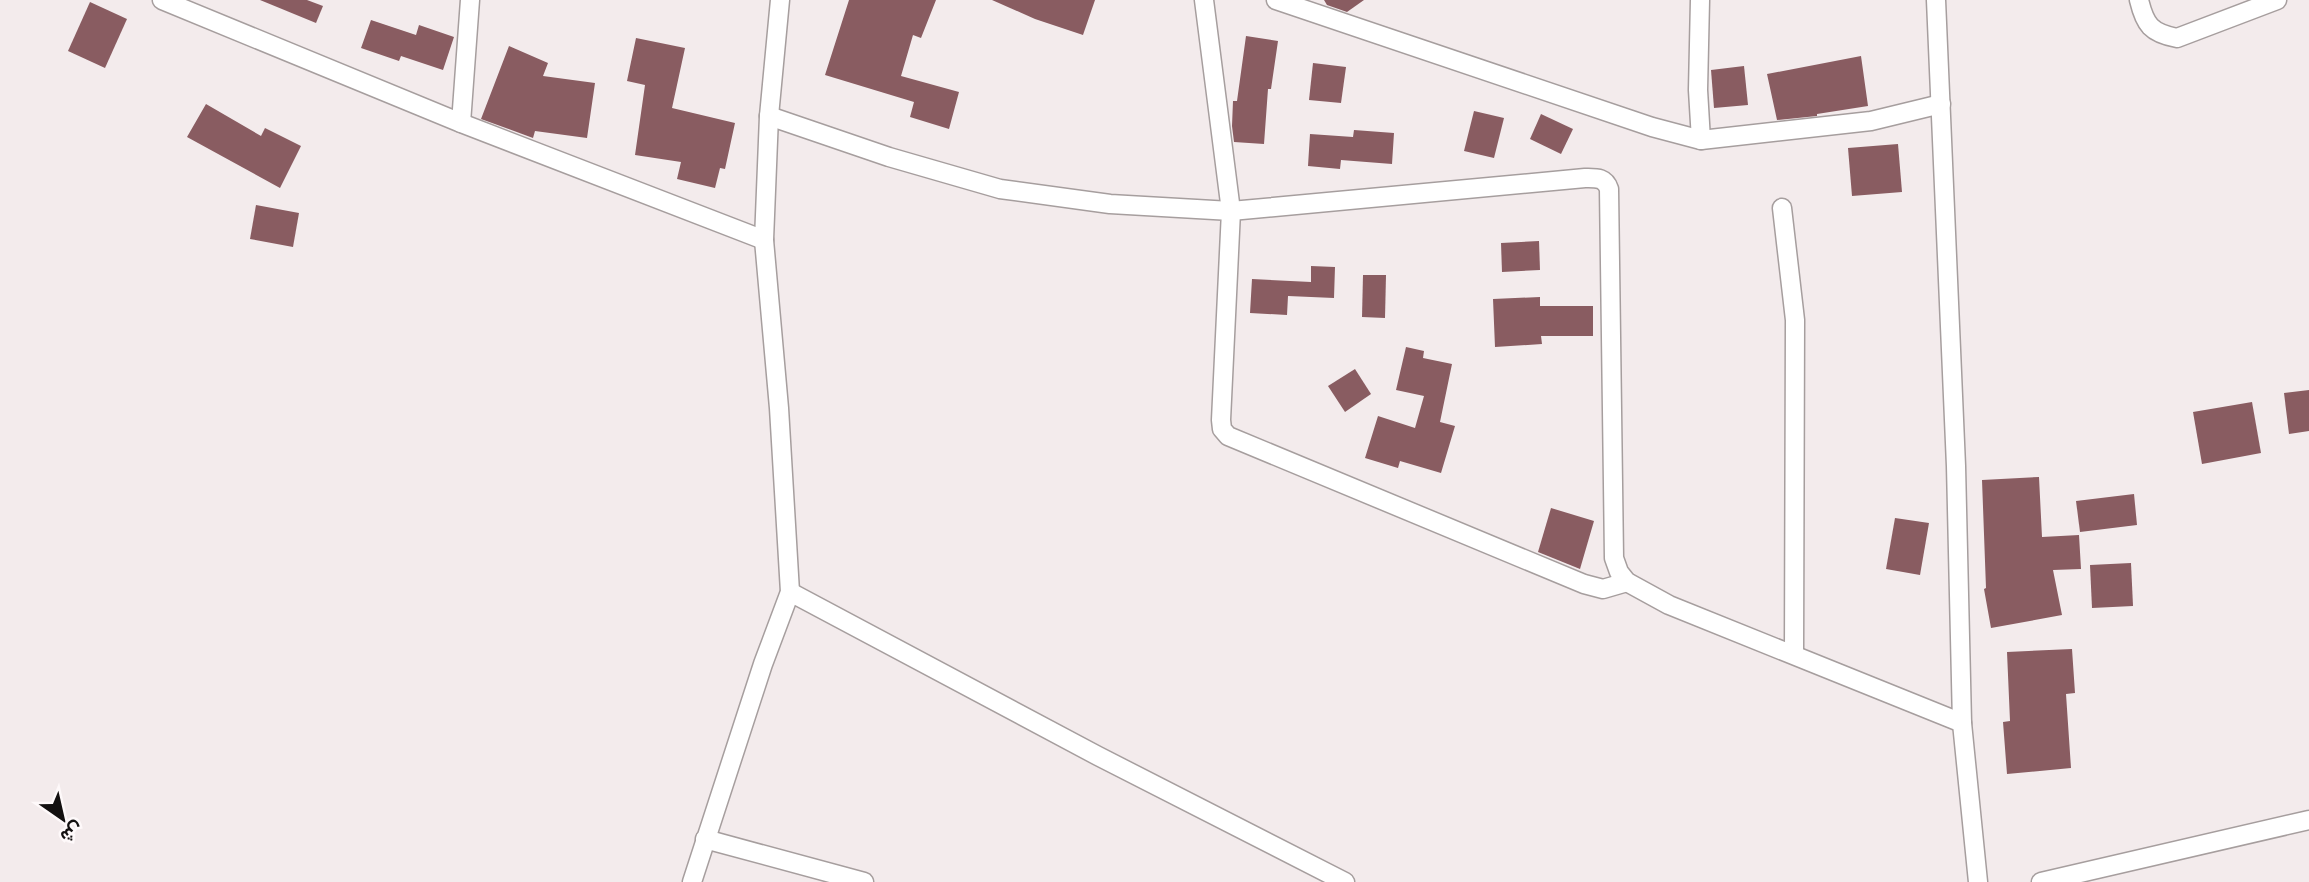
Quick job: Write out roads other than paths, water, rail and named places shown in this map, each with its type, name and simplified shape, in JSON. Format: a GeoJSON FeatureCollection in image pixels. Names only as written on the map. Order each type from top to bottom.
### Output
{"type":"FeatureCollection","features":[{"type":"Feature","properties":{"kind":"street"},"geometry":{"type":"LineString","coordinates":[[162,0],[461,123],[764,240]]}},
{"type":"Feature","properties":{"kind":"street"},"geometry":{"type":"LineString","coordinates":[[461,123],[470,0]]}},
{"type":"Feature","properties":{"kind":"street"},"geometry":{"type":"LineString","coordinates":[[692,882],[790,592],[779,408],[764,240],[769,116],[780,0]]}},
{"type":"Feature","properties":{"kind":"street"},"geometry":{"type":"LineString","coordinates":[[1204,0],[1231,211],[1220,420],[1222,429],[1228,436],[1584,584],[1603,589],[1627,582]]}},
{"type":"Feature","properties":{"kind":"street"},"geometry":{"type":"LineString","coordinates":[[1276,0],[1652,127],[1702,140],[1871,121],[1941,103]]}},
{"type":"Feature","properties":{"kind":"street"},"geometry":{"type":"LineString","coordinates":[[1700,0],[1698,90],[1702,140]]}},
{"type":"Feature","properties":{"kind":"street"},"geometry":{"type":"LineString","coordinates":[[1936,0],[1956,466],[1962,723],[1978,882]]}},
{"type":"Feature","properties":{"kind":"street"},"geometry":{"type":"LineString","coordinates":[[2139,0],[2143,18],[2152,30],[2177,38],[2277,0]]}},
{"type":"Feature","properties":{"kind":"street"},"geometry":{"type":"LineString","coordinates":[[769,116],[890,157],[1000,189],[1110,204],[1231,211],[1585,178],[1603,180],[1609,188],[1614,558],[1619,572],[1627,582],[1669,605],[1794,653],[1962,723]]}},
{"type":"Feature","properties":{"kind":"street"},"geometry":{"type":"LineString","coordinates":[[1782,208],[1795,320],[1794,653]]}},
{"type":"Feature","properties":{"kind":"street"},"geometry":{"type":"LineString","coordinates":[[790,592],[1086,750],[1345,882]]}},
{"type":"Feature","properties":{"kind":"street"},"geometry":{"type":"LineString","coordinates":[[2041,882],[2309,820]]}},
{"type":"Feature","properties":{"kind":"street"},"geometry":{"type":"LineString","coordinates":[[705,839],[864,882]]}}]}
